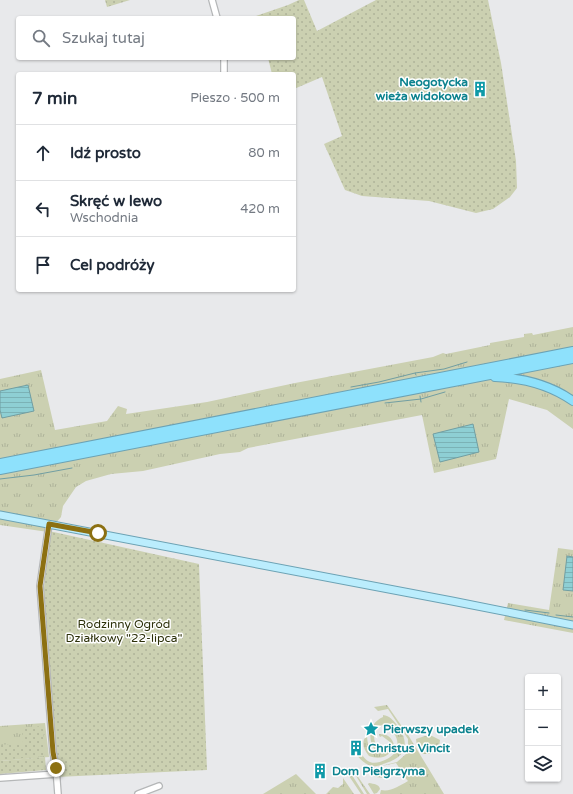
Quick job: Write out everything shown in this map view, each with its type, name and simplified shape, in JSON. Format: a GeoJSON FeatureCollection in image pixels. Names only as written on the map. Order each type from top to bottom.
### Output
{"type":"FeatureCollection","features":[{"type":"Feature","properties":{"kind":"highway"},"geometry":{"type":"LineString","coordinates":[[0,463],[573,351]]}},
{"type":"Feature","properties":{"kind":"highway"},"geometry":{"type":"LineString","coordinates":[[0,470],[573,358]]}},
{"type":"Feature","properties":{"kind":"highway"},"geometry":{"type":"LineString","coordinates":[[478,377],[514,378],[533,381],[559,392],[573,401]]}},
{"type":"Feature","properties":{"kind":"main road"},"geometry":{"type":"LineString","coordinates":[[0,514],[573,625]]}},
{"type":"Feature","properties":{"kind":"main road"},"geometry":{"type":"LineString","coordinates":[[556,621],[573,622]]}},
{"type":"Feature","properties":{"kind":"street"},"geometry":{"type":"LineString","coordinates":[[212,0],[216,16]]}},
{"type":"Feature","properties":{"kind":"street"},"geometry":{"type":"LineString","coordinates":[[224,60],[224,72]]}},
{"type":"Feature","properties":{"kind":"street"},"geometry":{"type":"LineString","coordinates":[[49,524],[40,586],[53,752],[57,774],[58,794]]}},
{"type":"Feature","properties":{"kind":"street"},"geometry":{"type":"LineString","coordinates":[[0,778],[57,774]]}},
{"type":"Feature","properties":{"kind":"street"},"geometry":{"type":"LineString","coordinates":[[138,794],[159,786]]}},
{"type":"Feature","properties":{"kind":"green space"},"geometry":{"type":"Polygon","coordinates":[[[105,0],[130,0],[107,7],[105,0]]]}},
{"type":"Feature","properties":{"kind":"green space"},"geometry":{"type":"Polygon","coordinates":[[[299,0],[304,0],[317,31],[376,0],[488,0],[501,63],[516,161],[517,188],[510,197],[493,209],[476,213],[429,201],[362,196],[345,190],[324,144],[342,136],[322,77],[296,88],[296,72],[272,72],[268,60],[296,60],[296,16],[256,16],[299,0]]]}},
{"type":"Feature","properties":{"kind":"green space"},"geometry":{"type":"Polygon","coordinates":[[[573,327],[573,429],[547,410],[509,399],[496,459],[434,473],[422,415],[248,448],[240,452],[220,454],[143,471],[111,474],[86,481],[76,487],[63,506],[61,517],[48,532],[0,525],[0,379],[41,370],[55,430],[107,421],[118,406],[127,409],[126,414],[207,402],[295,383],[433,357],[443,353],[446,354],[490,345],[490,343],[524,337],[524,334],[532,333],[533,335],[573,327]]]}},
{"type":"Feature","properties":{"kind":"green space","name":"Rodzinny Ogród Działkowy \"22-lipca\""},"geometry":{"type":"Polygon","coordinates":[[[49,531],[199,564],[207,770],[57,777],[43,600],[49,531]]]}},
{"type":"Feature","properties":{"kind":"green space"},"geometry":{"type":"Polygon","coordinates":[[[558,548],[573,550],[573,633],[504,620],[508,603],[549,610],[558,548]]]}},
{"type":"Feature","properties":{"kind":"green space"},"geometry":{"type":"Polygon","coordinates":[[[387,705],[410,738],[444,794],[380,794],[381,790],[398,787],[408,781],[401,773],[384,778],[374,776],[381,776],[378,773],[387,774],[400,769],[396,763],[377,767],[397,762],[406,754],[408,747],[408,739],[388,709],[378,711],[374,707],[387,705]]]}},
{"type":"Feature","properties":{"kind":"green space"},"geometry":{"type":"Polygon","coordinates":[[[383,715],[391,718],[401,731],[404,737],[404,748],[402,753],[393,760],[378,766],[372,766],[360,758],[357,754],[357,748],[366,760],[376,763],[391,756],[397,747],[396,737],[393,732],[382,725],[375,729],[375,743],[380,749],[388,749],[390,742],[382,736],[380,737],[379,734],[387,735],[393,742],[393,749],[388,755],[377,758],[369,756],[365,751],[363,743],[367,734],[368,744],[375,752],[370,736],[372,727],[383,717],[383,715]]]}},
{"type":"Feature","properties":{"kind":"green space"},"geometry":{"type":"Polygon","coordinates":[[[45,723],[49,757],[0,761],[0,726],[45,723]]]}},
{"type":"Feature","properties":{"kind":"green space"},"geometry":{"type":"Polygon","coordinates":[[[43,726],[45,756],[0,760],[0,745],[23,743],[22,728],[43,726]]]}},
{"type":"Feature","properties":{"kind":"green space"},"geometry":{"type":"Polygon","coordinates":[[[425,736],[432,736],[440,740],[439,747],[430,754],[422,754],[417,746],[416,739],[425,736]]]}},
{"type":"Feature","properties":{"kind":"green space"},"geometry":{"type":"Polygon","coordinates":[[[45,757],[46,770],[0,774],[0,761],[45,757]]]}},
{"type":"Feature","properties":{"kind":"green space"},"geometry":{"type":"Polygon","coordinates":[[[349,771],[364,794],[361,794],[347,773],[349,771]]]}},
{"type":"Feature","properties":{"kind":"green space"},"geometry":{"type":"Polygon","coordinates":[[[354,771],[370,794],[367,794],[354,771]]]}},
{"type":"Feature","properties":{"kind":"green space"},"geometry":{"type":"Polygon","coordinates":[[[296,774],[316,794],[263,794],[296,774]]]}},
{"type":"Feature","properties":{"kind":"green space"},"geometry":{"type":"Polygon","coordinates":[[[343,778],[354,794],[326,794],[333,787],[338,788],[343,784],[343,778]]]}},
{"type":"Feature","properties":{"kind":"green space"},"geometry":{"type":"Polygon","coordinates":[[[368,784],[379,786],[380,789],[377,793],[374,794],[368,784]]]}},
{"type":"Feature","properties":{"kind":"water"},"geometry":{"type":"Polygon","coordinates":[[[28,385],[34,411],[2,418],[0,410],[0,391],[28,385]]]}},
{"type":"Feature","properties":{"kind":"water"},"geometry":{"type":"Polygon","coordinates":[[[473,424],[479,452],[440,462],[433,434],[473,424]]]}},
{"type":"Feature","properties":{"kind":"water"},"geometry":{"type":"Polygon","coordinates":[[[567,556],[573,557],[573,591],[563,590],[567,556]]]}},
{"type":"Feature","properties":{"kind":"waterway"},"geometry":{"type":"LineString","coordinates":[[416,375],[415,373],[444,369],[467,362]]}},
{"type":"Feature","properties":{"kind":"waterway"},"geometry":{"type":"LineString","coordinates":[[351,387],[415,373]]}},
{"type":"Feature","properties":{"kind":"waterway"},"geometry":{"type":"LineString","coordinates":[[385,403],[421,399],[445,392]]}},
{"type":"Feature","properties":{"kind":"waterway"},"geometry":{"type":"LineString","coordinates":[[420,396],[421,402]]}},
{"type":"Feature","properties":{"kind":"waterway"},"geometry":{"type":"LineString","coordinates":[[0,479],[72,468]]}},
{"type":"Feature","properties":{"kind":"waterway"},"geometry":{"type":"LineString","coordinates":[[525,610],[549,613]]}},
{"type":"Feature","properties":{"kind":"waterway"},"geometry":{"type":"LineString","coordinates":[[556,615],[573,617]]}},
{"type":"Feature","properties":{"kind":"place","name":"Neogotycka wieża widokowa"},"geometry":{"type":"Point","coordinates":[480,89]}},
{"type":"Feature","properties":{"kind":"place","name":"Pierwszy upadek"},"geometry":{"type":"Point","coordinates":[371,729]}},
{"type":"Feature","properties":{"kind":"place","name":"Christus Vincit"},"geometry":{"type":"Point","coordinates":[356,748]}},
{"type":"Feature","properties":{"kind":"place","name":"Dom Pielgrzyma"},"geometry":{"type":"Point","coordinates":[320,771]}},
{"type":"Feature","properties":{"kind":"route"},"geometry":{"type":"LineString","coordinates":[[56,768],[53,752],[40,586],[49,524],[98,533]]}}]}
